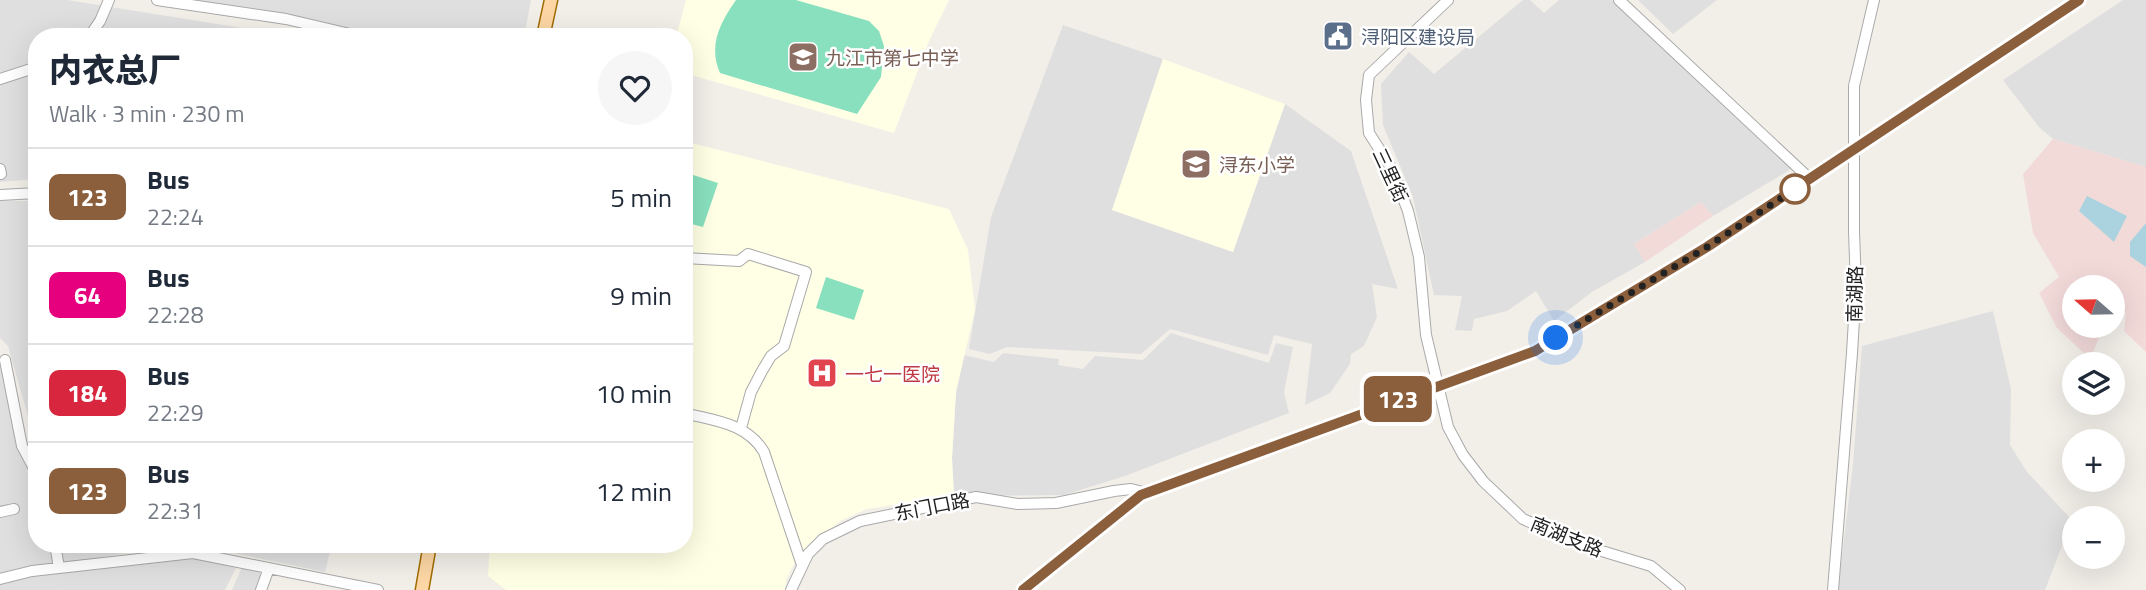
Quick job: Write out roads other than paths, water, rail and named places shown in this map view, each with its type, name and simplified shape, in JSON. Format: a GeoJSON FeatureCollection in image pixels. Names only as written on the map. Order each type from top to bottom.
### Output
{"type":"FeatureCollection","features":[{"type":"Feature","properties":{"kind":"main road"},"geometry":{"type":"LineString","coordinates":[[545,28],[551,0]]}},
{"type":"Feature","properties":{"kind":"main road"},"geometry":{"type":"LineString","coordinates":[[1023,590],[1067,552],[1147,493],[1438,384],[1535,351],[1707,247],[2079,0]]}},
{"type":"Feature","properties":{"kind":"main road"},"geometry":{"type":"LineString","coordinates":[[422,590],[428,553]]}},
{"type":"Feature","properties":{"kind":"street"},"geometry":{"type":"LineString","coordinates":[[95,28],[109,0]]}},
{"type":"Feature","properties":{"kind":"street"},"geometry":{"type":"LineString","coordinates":[[157,0],[286,19],[324,28]]}},
{"type":"Feature","properties":{"kind":"street","name":"三里街"},"geometry":{"type":"LineString","coordinates":[[1438,384],[1426,335],[1419,257],[1408,211],[1392,169],[1369,133],[1366,100],[1369,75],[1438,5],[1448,0]]}},
{"type":"Feature","properties":{"kind":"street"},"geometry":{"type":"LineString","coordinates":[[1619,0],[1810,179]]}},
{"type":"Feature","properties":{"kind":"street","name":"南湖路"},"geometry":{"type":"LineString","coordinates":[[1833,590],[1856,286],[1854,86],[1874,0]]}},
{"type":"Feature","properties":{"kind":"street"},"geometry":{"type":"LineString","coordinates":[[0,79],[28,70]]}},
{"type":"Feature","properties":{"kind":"street"},"geometry":{"type":"LineString","coordinates":[[0,195],[28,193]]}},
{"type":"Feature","properties":{"kind":"street"},"geometry":{"type":"LineString","coordinates":[[693,258],[739,261],[748,254],[806,272],[784,345],[771,356],[751,391],[741,428]]}},
{"type":"Feature","properties":{"kind":"street"},"geometry":{"type":"LineString","coordinates":[[5,360],[22,446],[28,457]]}},
{"type":"Feature","properties":{"kind":"street","name":"南湖支路"},"geometry":{"type":"LineString","coordinates":[[1438,384],[1448,428],[1463,455],[1483,481],[1523,519],[1581,545],[1651,566],[1681,590]]}},
{"type":"Feature","properties":{"kind":"street"},"geometry":{"type":"LineString","coordinates":[[693,416],[741,428],[756,438],[764,452],[802,565]]}},
{"type":"Feature","properties":{"kind":"street","name":"东门口路"},"geometry":{"type":"LineString","coordinates":[[791,590],[802,565],[823,539],[841,528],[947,501],[976,497],[1018,504],[1056,503],[1114,491],[1147,493]]}},
{"type":"Feature","properties":{"kind":"street"},"geometry":{"type":"LineString","coordinates":[[0,512],[14,509]]}},
{"type":"Feature","properties":{"kind":"street"},"geometry":{"type":"LineString","coordinates":[[56,553],[59,568]]}},
{"type":"Feature","properties":{"kind":"street"},"geometry":{"type":"LineString","coordinates":[[0,579],[59,568],[193,553]]}},
{"type":"Feature","properties":{"kind":"street"},"geometry":{"type":"LineString","coordinates":[[215,553],[269,568],[378,590]]}},
{"type":"Feature","properties":{"kind":"street"},"geometry":{"type":"LineString","coordinates":[[261,590],[269,568]]}},
{"type":"Feature","properties":{"kind":"water"},"geometry":{"type":"Polygon","coordinates":[[[2087,196],[2127,216],[2114,242],[2079,211],[2087,196]]]}},
{"type":"Feature","properties":{"kind":"water"},"geometry":{"type":"Polygon","coordinates":[[[2146,223],[2146,267],[2130,256],[2130,242],[2146,223]]]}},
{"type":"Feature","properties":{"kind":"place","name":"浔阳区建设局"},"geometry":{"type":"Point","coordinates":[1338,36]}},
{"type":"Feature","properties":{"kind":"place","name":"九江市第七中学"},"geometry":{"type":"Point","coordinates":[803,57]}},
{"type":"Feature","properties":{"kind":"place","name":"浔东小学"},"geometry":{"type":"Point","coordinates":[1196,164]}},
{"type":"Feature","properties":{"kind":"place","name":"一七一医院"},"geometry":{"type":"Point","coordinates":[822,373]}}]}
